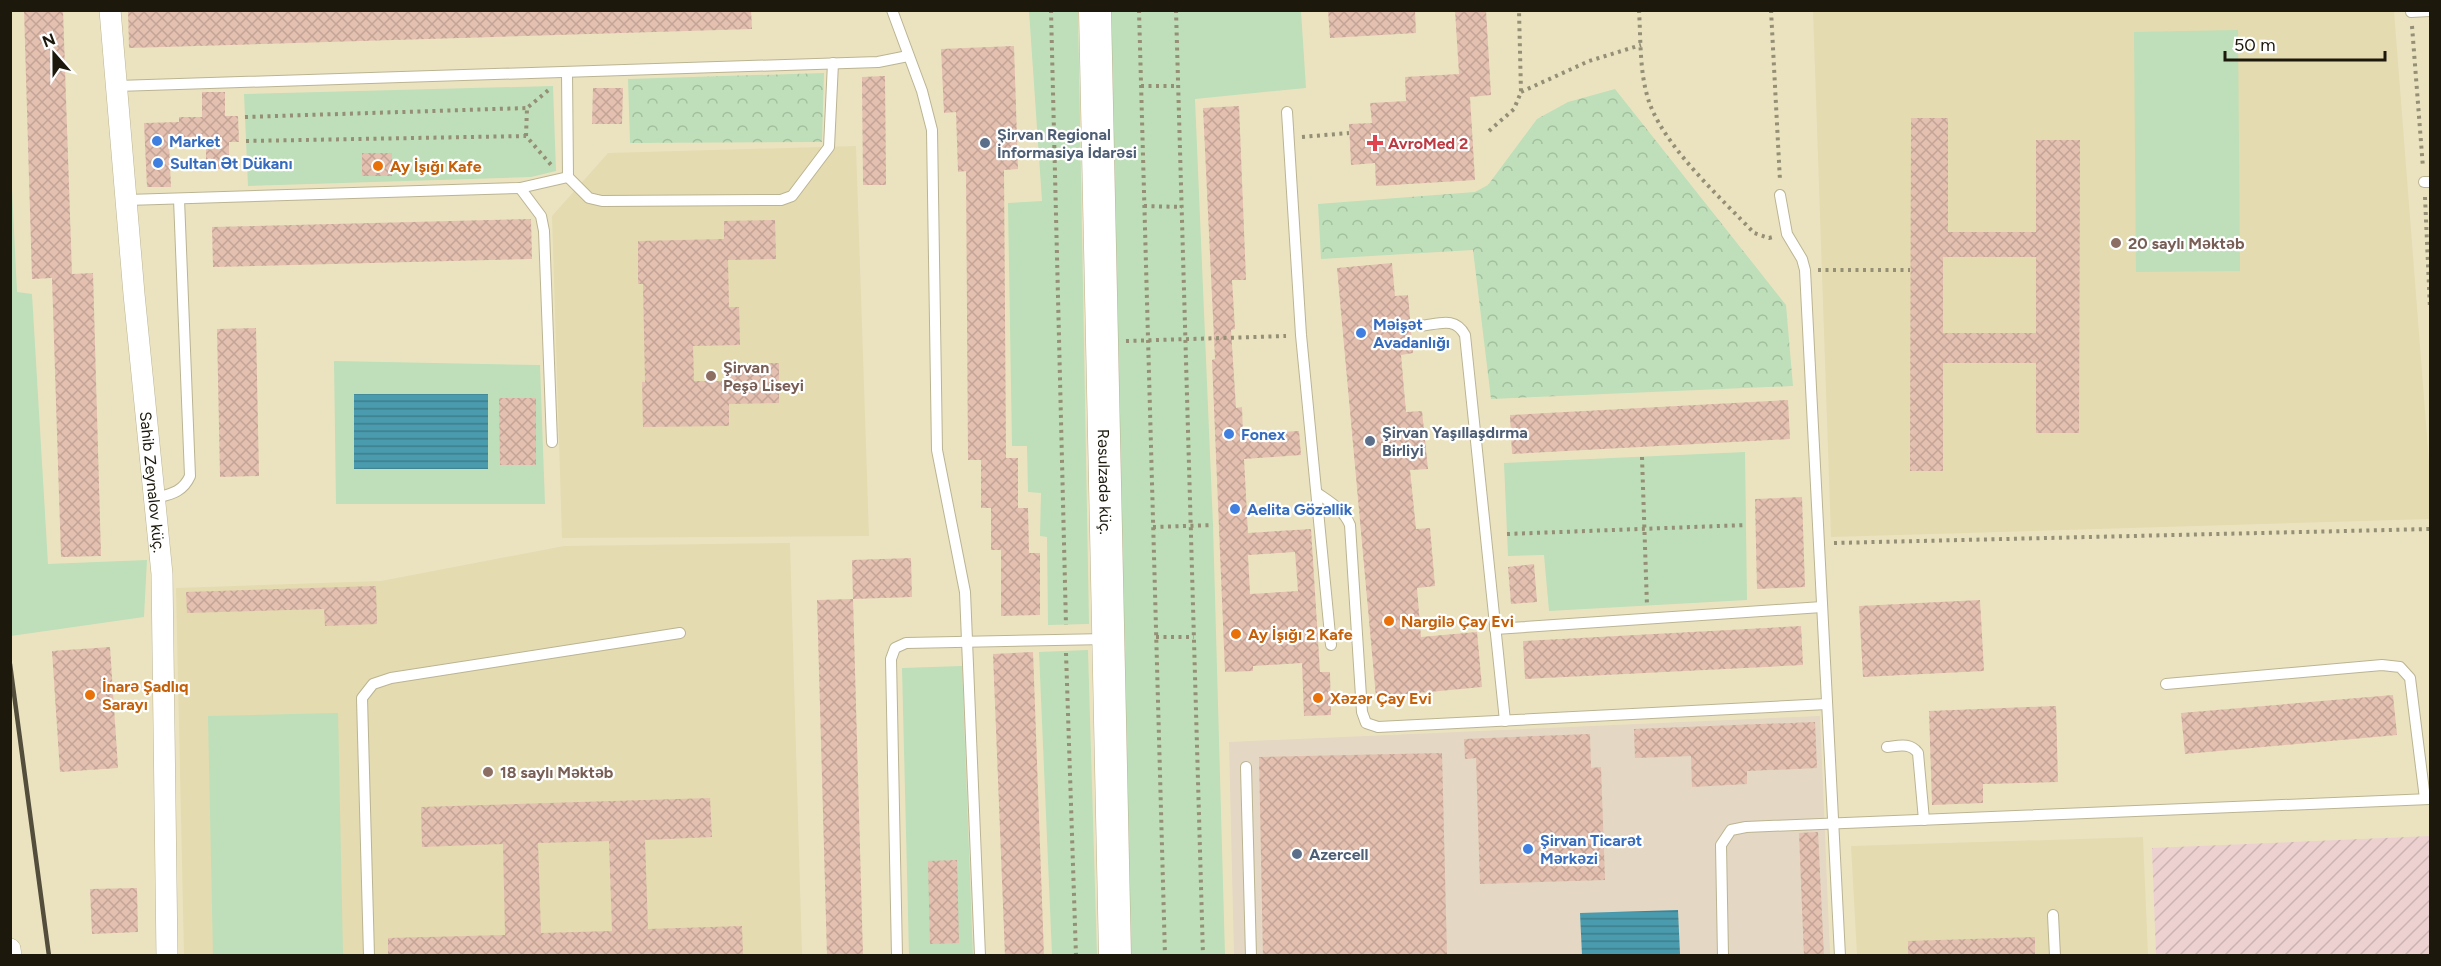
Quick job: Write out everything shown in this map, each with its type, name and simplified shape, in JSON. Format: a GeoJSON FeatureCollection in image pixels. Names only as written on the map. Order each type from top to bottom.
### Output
{"type":"FeatureCollection","features":[{"type":"Feature","properties":{"kind":"main road","name":"Rəsulzadə küç."},"geometry":{"type":"LineString","coordinates":[[1095,10],[1115,956]]}},
{"type":"Feature","properties":{"kind":"street","name":"Sahib Zeynalov küç."},"geometry":{"type":"LineString","coordinates":[[110,10],[156,498],[164,625],[167,956]]}},
{"type":"Feature","properties":{"kind":"street"},"geometry":{"type":"LineString","coordinates":[[10,950],[11,956]]}},
{"type":"Feature","properties":{"kind":"lane"},"geometry":{"type":"LineString","coordinates":[[892,10],[922,91],[932,130],[937,450],[962,572],[980,956]]}},
{"type":"Feature","properties":{"kind":"lane"},"geometry":{"type":"LineString","coordinates":[[2411,12],[2430,11]]}},
{"type":"Feature","properties":{"kind":"lane"},"geometry":{"type":"LineString","coordinates":[[117,86],[878,62],[908,56]]}},
{"type":"Feature","properties":{"kind":"lane"},"geometry":{"type":"LineString","coordinates":[[567,72],[568,177],[589,198],[602,201],[781,200],[792,196],[829,147],[833,63]]}},
{"type":"Feature","properties":{"kind":"lane"},"geometry":{"type":"LineString","coordinates":[[1287,112],[1301,335],[1331,645]]}},
{"type":"Feature","properties":{"kind":"lane"},"geometry":{"type":"LineString","coordinates":[[127,200],[520,188],[568,177]]}},
{"type":"Feature","properties":{"kind":"lane"},"geometry":{"type":"LineString","coordinates":[[520,188],[541,216],[544,231],[552,442]]}},
{"type":"Feature","properties":{"kind":"lane"},"geometry":{"type":"LineString","coordinates":[[1780,195],[1786,234],[1802,259],[1805,270],[1840,956]]}},
{"type":"Feature","properties":{"kind":"lane"},"geometry":{"type":"LineString","coordinates":[[156,498],[178,492],[190,476],[178,199]]}},
{"type":"Feature","properties":{"kind":"lane"},"geometry":{"type":"LineString","coordinates":[[1420,326],[1454,322],[1460,325],[1465,335],[1505,720]]}},
{"type":"Feature","properties":{"kind":"lane"},"geometry":{"type":"LineString","coordinates":[[1317,493],[1339,508],[1350,525],[1362,712],[1366,723],[1378,727],[1827,704]]}},
{"type":"Feature","properties":{"kind":"lane"},"geometry":{"type":"LineString","coordinates":[[1496,629],[1822,607]]}},
{"type":"Feature","properties":{"kind":"lane"},"geometry":{"type":"LineString","coordinates":[[369,956],[362,698],[374,684],[391,678],[680,633]]}},
{"type":"Feature","properties":{"kind":"lane"},"geometry":{"type":"LineString","coordinates":[[897,956],[891,659],[895,648],[906,643],[1107,639]]}},
{"type":"Feature","properties":{"kind":"lane"},"geometry":{"type":"LineString","coordinates":[[1723,956],[1721,845],[1731,830],[1746,827],[2428,799],[2410,678],[2400,667],[2382,665],[2166,684]]}},
{"type":"Feature","properties":{"kind":"lane"},"geometry":{"type":"LineString","coordinates":[[1887,747],[1907,745],[1914,747],[1918,753],[1924,820]]}},
{"type":"Feature","properties":{"kind":"lane"},"geometry":{"type":"LineString","coordinates":[[1246,767],[1251,956]]}},
{"type":"Feature","properties":{"kind":"lane"},"geometry":{"type":"LineString","coordinates":[[2053,915],[2055,956]]}},
{"type":"Feature","properties":{"kind":"path"},"geometry":{"type":"LineString","coordinates":[[1051,10],[1076,956]]}},
{"type":"Feature","properties":{"kind":"path"},"geometry":{"type":"LineString","coordinates":[[1139,10],[1165,956]]}},
{"type":"Feature","properties":{"kind":"path"},"geometry":{"type":"LineString","coordinates":[[1176,10],[1203,955]]}},
{"type":"Feature","properties":{"kind":"path"},"geometry":{"type":"LineString","coordinates":[[1489,131],[1514,109],[1521,92],[1519,10]]}},
{"type":"Feature","properties":{"kind":"path"},"geometry":{"type":"LineString","coordinates":[[1639,10],[1642,71],[1651,107],[1679,153],[1754,233],[1768,238],[1786,234]]}},
{"type":"Feature","properties":{"kind":"path"},"geometry":{"type":"LineString","coordinates":[[1771,10],[1780,195]]}},
{"type":"Feature","properties":{"kind":"path"},"geometry":{"type":"LineString","coordinates":[[2411,12],[2427,182],[2430,309]]}},
{"type":"Feature","properties":{"kind":"path"},"geometry":{"type":"LineString","coordinates":[[1521,92],[1589,61],[1641,45]]}},
{"type":"Feature","properties":{"kind":"path"},"geometry":{"type":"LineString","coordinates":[[245,117],[526,108],[553,86]]}},
{"type":"Feature","properties":{"kind":"path"},"geometry":{"type":"LineString","coordinates":[[1141,86],[1178,86]]}},
{"type":"Feature","properties":{"kind":"path"},"geometry":{"type":"LineString","coordinates":[[526,108],[526,136],[556,171]]}},
{"type":"Feature","properties":{"kind":"path"},"geometry":{"type":"LineString","coordinates":[[1288,138],[1349,133]]}},
{"type":"Feature","properties":{"kind":"path"},"geometry":{"type":"LineString","coordinates":[[246,141],[526,136]]}},
{"type":"Feature","properties":{"kind":"path"},"geometry":{"type":"LineString","coordinates":[[1144,206],[1182,207]]}},
{"type":"Feature","properties":{"kind":"path"},"geometry":{"type":"LineString","coordinates":[[1805,270],[1910,270]]}},
{"type":"Feature","properties":{"kind":"path"},"geometry":{"type":"LineString","coordinates":[[1125,342],[1301,335]]}},
{"type":"Feature","properties":{"kind":"path"},"geometry":{"type":"LineString","coordinates":[[1642,457],[1647,606]]}},
{"type":"Feature","properties":{"kind":"path"},"geometry":{"type":"LineString","coordinates":[[1153,527],[1213,525]]}},
{"type":"Feature","properties":{"kind":"path"},"geometry":{"type":"LineString","coordinates":[[1508,534],[1746,525]]}},
{"type":"Feature","properties":{"kind":"path"},"geometry":{"type":"LineString","coordinates":[[1819,543],[2430,530]]}},
{"type":"Feature","properties":{"kind":"path"},"geometry":{"type":"LineString","coordinates":[[1156,637],[1194,637]]}},
{"type":"Feature","properties":{"kind":"path"},"geometry":{"type":"LineString","coordinates":[[1183,956],[1220,956]]}},
{"type":"Feature","properties":{"kind":"shaded area","name":"20 saylı Məktəb"},"geometry":{"type":"Polygon","coordinates":[[[1813,11],[2394,11],[2430,475],[2430,519],[1831,537],[1813,11]]]}},
{"type":"Feature","properties":{"kind":"shaded area","name":"Şirvan Peşə Liseyi"},"geometry":{"type":"Polygon","coordinates":[[[856,146],[869,536],[562,538],[552,216],[608,153],[856,146]]]}},
{"type":"Feature","properties":{"kind":"shaded area","name":"18 saylı Məktəb"},"geometry":{"type":"Polygon","coordinates":[[[790,543],[802,955],[184,955],[176,588],[381,581],[564,546],[790,543]]]}},
{"type":"Feature","properties":{"kind":"shaded area","name":"Şirvan Ticarət Mərkəzi"},"geometry":{"type":"Polygon","coordinates":[[[1820,716],[1830,955],[1234,955],[1229,742],[1820,716]]]}},
{"type":"Feature","properties":{"kind":"shaded area"},"geometry":{"type":"Polygon","coordinates":[[[2430,836],[2430,955],[2156,955],[2152,848],[2430,836]]]}},
{"type":"Feature","properties":{"kind":"shaded area"},"geometry":{"type":"Polygon","coordinates":[[[2143,837],[2148,955],[1857,955],[1851,846],[2143,837]]]}},
{"type":"Feature","properties":{"kind":"green space"},"geometry":{"type":"Polygon","coordinates":[[[1029,11],[1078,11],[1089,624],[1048,625],[1047,537],[1040,536],[1041,493],[1028,492],[1027,446],[1012,446],[1008,203],[1042,201],[1029,11]]]}},
{"type":"Feature","properties":{"kind":"green space"},"geometry":{"type":"Polygon","coordinates":[[[1104,11],[1301,11],[1306,88],[1195,99],[1213,525],[1225,955],[1130,955],[1104,11]]]}},
{"type":"Feature","properties":{"kind":"green space"},"geometry":{"type":"Polygon","coordinates":[[[2238,30],[2240,271],[2136,272],[2134,32],[2238,30]]]}},
{"type":"Feature","properties":{"kind":"green space"},"geometry":{"type":"Polygon","coordinates":[[[824,73],[822,142],[630,143],[628,79],[824,73]]]}},
{"type":"Feature","properties":{"kind":"green space"},"geometry":{"type":"Polygon","coordinates":[[[553,86],[556,171],[531,177],[248,186],[244,94],[553,86]]]}},
{"type":"Feature","properties":{"kind":"green space"},"geometry":{"type":"Polygon","coordinates":[[[1615,89],[1786,305],[1793,386],[1491,399],[1473,250],[1321,259],[1318,204],[1475,192],[1488,185],[1537,119],[1568,102],[1615,89]]]}},
{"type":"Feature","properties":{"kind":"green space"},"geometry":{"type":"Polygon","coordinates":[[[10,147],[17,292],[32,294],[48,564],[147,560],[144,617],[11,636],[10,147]]]}},
{"type":"Feature","properties":{"kind":"green space"},"geometry":{"type":"Polygon","coordinates":[[[334,361],[540,365],[545,504],[336,504],[334,361]]]}},
{"type":"Feature","properties":{"kind":"green space"},"geometry":{"type":"Polygon","coordinates":[[[1745,452],[1747,600],[1549,611],[1544,555],[1508,556],[1504,463],[1745,452]]]}},
{"type":"Feature","properties":{"kind":"green space"},"geometry":{"type":"Polygon","coordinates":[[[1088,650],[1097,955],[1052,955],[1039,652],[1088,650]]]}},
{"type":"Feature","properties":{"kind":"green space"},"geometry":{"type":"Polygon","coordinates":[[[962,666],[973,955],[909,955],[902,668],[962,666]]]}},
{"type":"Feature","properties":{"kind":"green space"},"geometry":{"type":"Polygon","coordinates":[[[338,713],[343,955],[213,955],[208,716],[338,713]]]}},
{"type":"Feature","properties":{"kind":"water"},"geometry":{"type":"Polygon","coordinates":[[[354,394],[488,394],[488,469],[354,469],[354,394]]]}},
{"type":"Feature","properties":{"kind":"water"},"geometry":{"type":"Polygon","coordinates":[[[1678,910],[1680,954],[1582,955],[1580,913],[1678,910]]]}},
{"type":"Feature","properties":{"kind":"building"},"geometry":{"type":"Polygon","coordinates":[[[24,10],[63,10],[72,274],[93,273],[101,556],[61,557],[52,278],[32,279],[24,10]]]}},
{"type":"Feature","properties":{"kind":"building"},"geometry":{"type":"Polygon","coordinates":[[[128,10],[751,10],[752,29],[129,48],[128,10]]]}},
{"type":"Feature","properties":{"kind":"building"},"geometry":{"type":"Polygon","coordinates":[[[1328,10],[1415,10],[1416,33],[1330,38],[1328,10]]]}},
{"type":"Feature","properties":{"kind":"building"},"geometry":{"type":"Polygon","coordinates":[[[1455,10],[1486,10],[1491,95],[1470,97],[1475,180],[1376,186],[1375,163],[1351,165],[1349,124],[1372,123],[1370,103],[1406,101],[1405,77],[1459,74],[1455,10]]]}},
{"type":"Feature","properties":{"kind":"building"},"geometry":{"type":"Polygon","coordinates":[[[1014,46],[1018,169],[1004,170],[1006,458],[1018,458],[1018,508],[1028,508],[1029,553],[1040,553],[1040,615],[1001,616],[1001,550],[991,550],[991,508],[981,508],[981,460],[968,460],[966,171],[958,172],[956,112],[944,113],[941,49],[1014,46]]]}},
{"type":"Feature","properties":{"kind":"building"},"geometry":{"type":"Polygon","coordinates":[[[885,76],[886,185],[863,185],[862,77],[885,76]]]}},
{"type":"Feature","properties":{"kind":"building"},"geometry":{"type":"Polygon","coordinates":[[[593,88],[623,88],[622,124],[592,124],[593,88]]]}},
{"type":"Feature","properties":{"kind":"building"},"geometry":{"type":"Polygon","coordinates":[[[202,92],[225,92],[225,116],[238,116],[239,142],[229,142],[229,169],[206,169],[206,143],[169,144],[171,187],[147,187],[144,123],[179,122],[179,117],[202,117],[202,92]]]}},
{"type":"Feature","properties":{"kind":"building"},"geometry":{"type":"Polygon","coordinates":[[[1239,106],[1246,280],[1232,280],[1235,329],[1231,330],[1236,408],[1242,407],[1243,434],[1299,431],[1301,455],[1244,459],[1248,533],[1311,529],[1320,672],[1330,672],[1331,715],[1304,716],[1302,663],[1253,666],[1253,671],[1225,672],[1212,360],[1215,359],[1203,108],[1239,106]],[[1295,552],[1248,555],[1250,594],[1298,591],[1295,552]]]}},
{"type":"Feature","properties":{"kind":"building"},"geometry":{"type":"Polygon","coordinates":[[[1911,118],[1948,118],[1948,232],[2036,232],[2036,140],[2080,140],[2079,433],[2036,433],[2036,363],[1943,363],[1943,471],[1910,471],[1911,118]],[[1943,257],[1943,333],[2036,333],[2036,257],[1943,257]]]}},
{"type":"Feature","properties":{"kind":"building"},"geometry":{"type":"Polygon","coordinates":[[[362,153],[392,153],[392,176],[362,176],[362,153]]]}},
{"type":"Feature","properties":{"kind":"building"},"geometry":{"type":"Polygon","coordinates":[[[531,219],[532,259],[213,267],[212,227],[531,219]]]}},
{"type":"Feature","properties":{"kind":"building"},"geometry":{"type":"Polygon","coordinates":[[[775,220],[776,259],[728,260],[729,307],[739,307],[740,345],[693,346],[694,381],[727,381],[727,364],[779,363],[779,403],[729,404],[729,426],[643,427],[642,382],[645,382],[643,284],[638,284],[638,241],[724,239],[724,221],[775,220]]]}},
{"type":"Feature","properties":{"kind":"building"},"geometry":{"type":"Polygon","coordinates":[[[1392,263],[1395,296],[1408,295],[1413,353],[1401,355],[1406,412],[1422,411],[1428,469],[1410,470],[1416,529],[1430,528],[1435,586],[1417,588],[1421,637],[1477,632],[1482,687],[1376,697],[1337,268],[1392,263]]]}},
{"type":"Feature","properties":{"kind":"building"},"geometry":{"type":"Polygon","coordinates":[[[256,328],[259,476],[220,477],[217,329],[256,328]]]}},
{"type":"Feature","properties":{"kind":"building"},"geometry":{"type":"Polygon","coordinates":[[[499,398],[536,398],[536,465],[500,465],[499,398]]]}},
{"type":"Feature","properties":{"kind":"building"},"geometry":{"type":"Polygon","coordinates":[[[1788,400],[1790,439],[1512,454],[1510,415],[1788,400]]]}},
{"type":"Feature","properties":{"kind":"building"},"geometry":{"type":"Polygon","coordinates":[[[1802,497],[1805,587],[1757,589],[1755,499],[1802,497]]]}},
{"type":"Feature","properties":{"kind":"building"},"geometry":{"type":"Polygon","coordinates":[[[911,558],[912,597],[853,599],[852,560],[911,558]]]}},
{"type":"Feature","properties":{"kind":"building"},"geometry":{"type":"Polygon","coordinates":[[[1534,564],[1537,602],[1511,604],[1508,567],[1534,564]]]}},
{"type":"Feature","properties":{"kind":"building"},"geometry":{"type":"Polygon","coordinates":[[[376,586],[377,624],[325,626],[324,609],[187,613],[186,592],[376,586]]]}},
{"type":"Feature","properties":{"kind":"building"},"geometry":{"type":"Polygon","coordinates":[[[853,599],[863,956],[827,956],[817,600],[853,599]]]}},
{"type":"Feature","properties":{"kind":"building"},"geometry":{"type":"Polygon","coordinates":[[[1980,600],[1984,671],[1863,677],[1859,606],[1980,600]]]}},
{"type":"Feature","properties":{"kind":"building"},"geometry":{"type":"Polygon","coordinates":[[[1801,626],[1803,665],[1525,679],[1523,641],[1801,626]]]}},
{"type":"Feature","properties":{"kind":"building"},"geometry":{"type":"Polygon","coordinates":[[[110,647],[118,768],[60,772],[52,651],[110,647]]]}},
{"type":"Feature","properties":{"kind":"building"},"geometry":{"type":"Polygon","coordinates":[[[1033,652],[1044,956],[1005,956],[993,654],[1033,652]]]}},
{"type":"Feature","properties":{"kind":"building"},"geometry":{"type":"Polygon","coordinates":[[[2393,695],[2397,735],[2185,754],[2181,713],[2393,695]]]}},
{"type":"Feature","properties":{"kind":"building"},"geometry":{"type":"Polygon","coordinates":[[[2056,706],[2058,782],[1983,784],[1983,803],[1932,805],[1929,711],[2056,706]]]}},
{"type":"Feature","properties":{"kind":"building"},"geometry":{"type":"Polygon","coordinates":[[[1815,722],[1817,768],[1747,771],[1747,784],[1692,787],[1691,756],[1635,758],[1634,729],[1815,722]]]}},
{"type":"Feature","properties":{"kind":"building"},"geometry":{"type":"Polygon","coordinates":[[[1590,734],[1591,768],[1601,767],[1605,880],[1480,884],[1476,758],[1465,759],[1464,739],[1590,734]]]}},
{"type":"Feature","properties":{"kind":"building"},"geometry":{"type":"Polygon","coordinates":[[[1442,753],[1447,956],[1263,956],[1259,757],[1442,753]]]}},
{"type":"Feature","properties":{"kind":"building"},"geometry":{"type":"Polygon","coordinates":[[[710,798],[712,837],[645,840],[648,929],[742,926],[743,956],[388,956],[388,938],[505,935],[503,844],[422,847],[421,807],[710,798]],[[609,841],[538,843],[541,933],[612,931],[609,841]]]}},
{"type":"Feature","properties":{"kind":"building"},"geometry":{"type":"Polygon","coordinates":[[[1818,832],[1824,956],[1804,956],[1799,833],[1818,832]]]}},
{"type":"Feature","properties":{"kind":"building"},"geometry":{"type":"Polygon","coordinates":[[[957,860],[959,943],[930,944],[928,861],[957,860]]]}},
{"type":"Feature","properties":{"kind":"building"},"geometry":{"type":"Polygon","coordinates":[[[137,888],[138,932],[92,934],[90,889],[137,888]]]}},
{"type":"Feature","properties":{"kind":"building"},"geometry":{"type":"Polygon","coordinates":[[[2035,937],[2035,956],[1908,956],[1908,941],[2035,937]]]}},
{"type":"Feature","properties":{"kind":"railway"},"geometry":{"type":"LineString","coordinates":[[10,664],[49,956]]}},
{"type":"Feature","properties":{"kind":"place","name":"Market"},"geometry":{"type":"Point","coordinates":[157,141]}},
{"type":"Feature","properties":{"kind":"place","name":"Şirvan Regional İnformasiya İdarəsi"},"geometry":{"type":"Point","coordinates":[985,143]}},
{"type":"Feature","properties":{"kind":"place","name":"AvroMed 2"},"geometry":{"type":"Point","coordinates":[1375,143]}},
{"type":"Feature","properties":{"kind":"place","name":"Sultan Ət Dükanı"},"geometry":{"type":"Point","coordinates":[158,163]}},
{"type":"Feature","properties":{"kind":"place","name":"Ay İşığı Kafe"},"geometry":{"type":"Point","coordinates":[378,166]}},
{"type":"Feature","properties":{"kind":"place","name":"20 saylı Məktəb"},"geometry":{"type":"Point","coordinates":[2116,243]}},
{"type":"Feature","properties":{"kind":"place","name":"Məişət Avadanlığı"},"geometry":{"type":"Point","coordinates":[1361,333]}},
{"type":"Feature","properties":{"kind":"place","name":"Şirvan Peşə Liseyi"},"geometry":{"type":"Point","coordinates":[711,376]}},
{"type":"Feature","properties":{"kind":"place","name":"Fonex"},"geometry":{"type":"Point","coordinates":[1229,434]}},
{"type":"Feature","properties":{"kind":"place","name":"Şirvan Yaşıllaşdırma Birliyi"},"geometry":{"type":"Point","coordinates":[1370,441]}},
{"type":"Feature","properties":{"kind":"place","name":"Aelita Gözəllik"},"geometry":{"type":"Point","coordinates":[1235,509]}},
{"type":"Feature","properties":{"kind":"place","name":"Nargilə Çay Evi"},"geometry":{"type":"Point","coordinates":[1389,621]}},
{"type":"Feature","properties":{"kind":"place","name":"Ay İşığı 2 Kafe"},"geometry":{"type":"Point","coordinates":[1236,634]}},
{"type":"Feature","properties":{"kind":"place","name":"İnarə Şadlıq Sarayı"},"geometry":{"type":"Point","coordinates":[90,695]}},
{"type":"Feature","properties":{"kind":"place","name":"Xəzər Çay Evi"},"geometry":{"type":"Point","coordinates":[1318,698]}},
{"type":"Feature","properties":{"kind":"place","name":"18 saylı Məktəb"},"geometry":{"type":"Point","coordinates":[488,772]}},
{"type":"Feature","properties":{"kind":"place","name":"Şirvan Ticarət Mərkəzi"},"geometry":{"type":"Point","coordinates":[1528,849]}},
{"type":"Feature","properties":{"kind":"place","name":"Azercell"},"geometry":{"type":"Point","coordinates":[1297,854]}}]}
